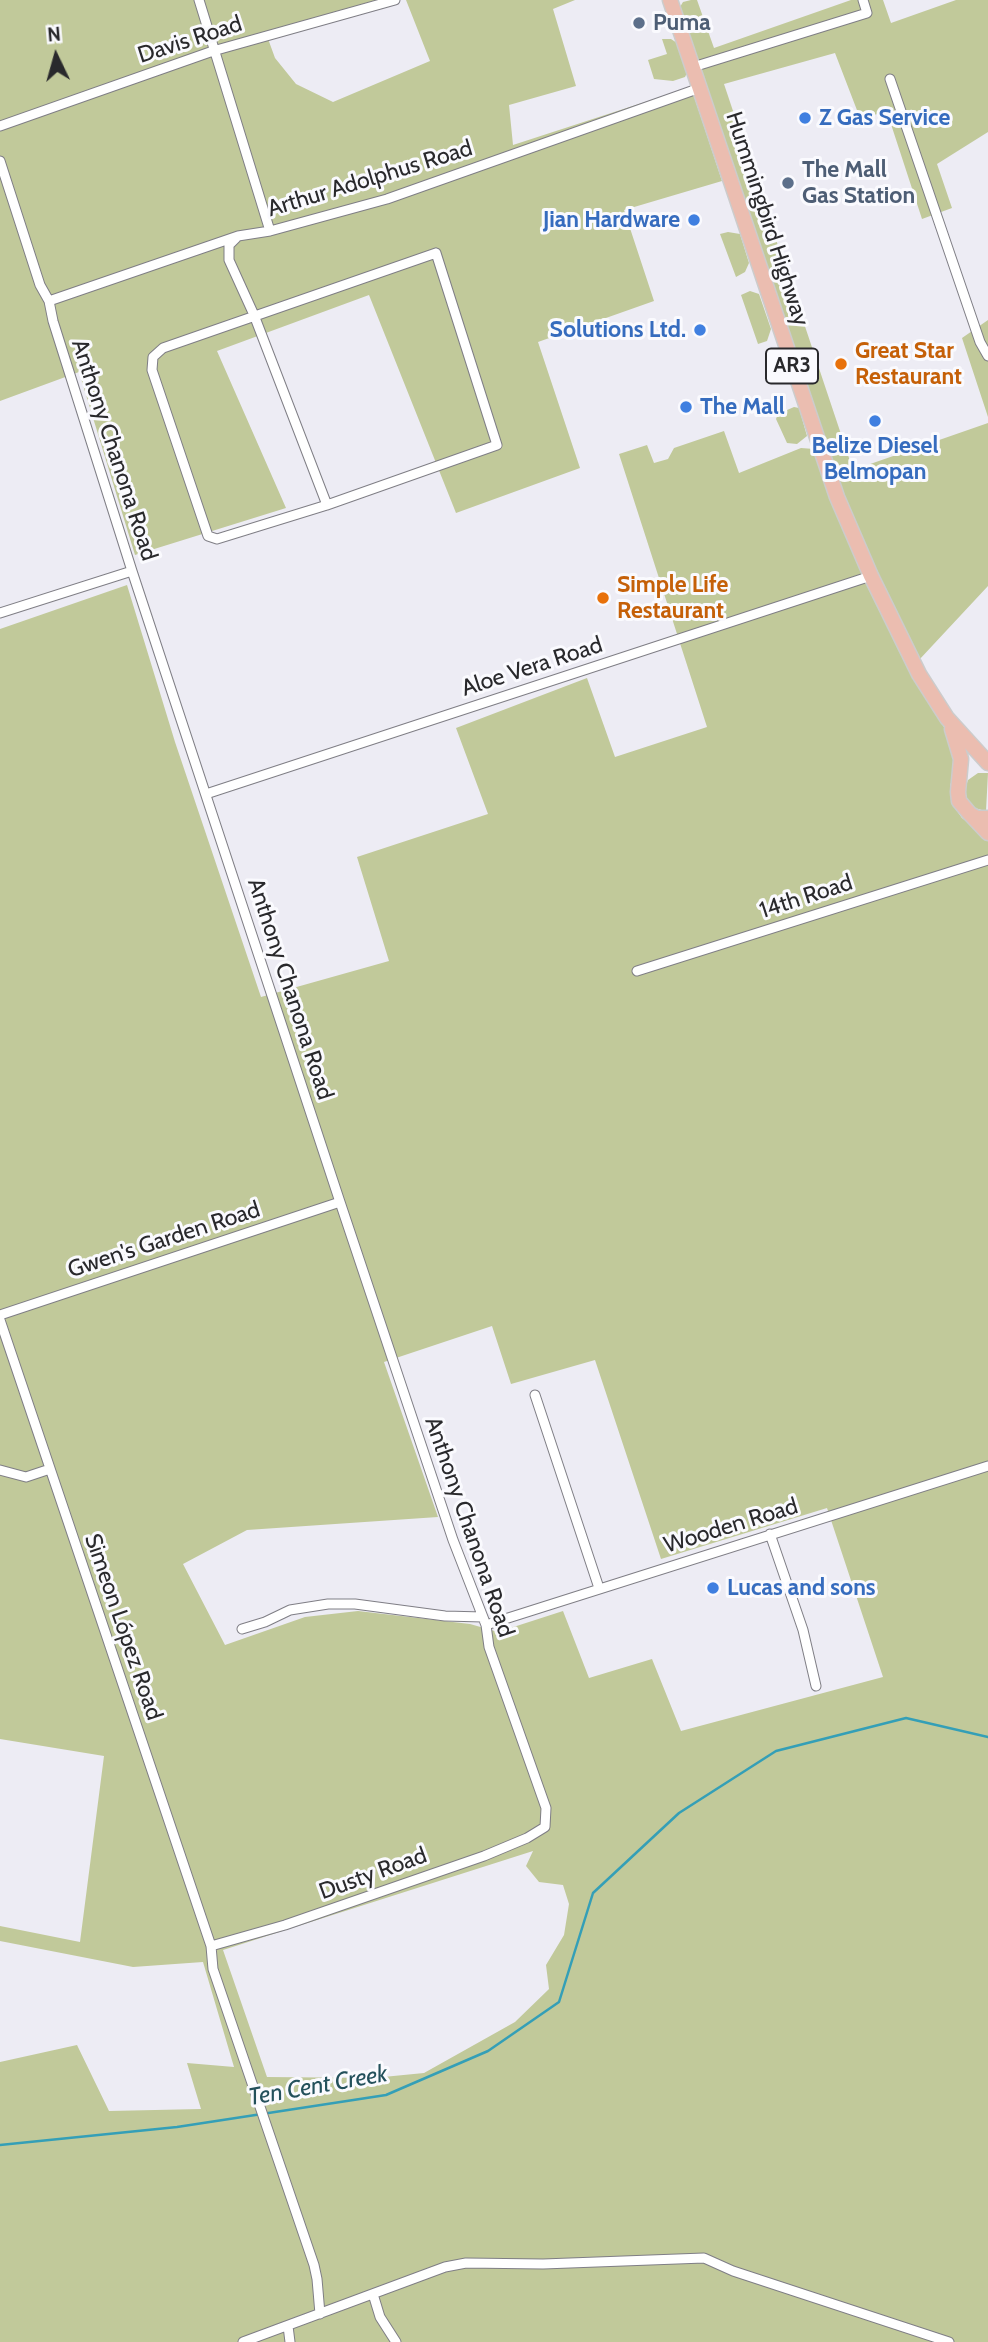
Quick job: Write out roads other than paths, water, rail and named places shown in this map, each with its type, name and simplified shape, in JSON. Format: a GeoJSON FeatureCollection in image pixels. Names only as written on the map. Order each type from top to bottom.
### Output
{"type":"FeatureCollection","features":[{"type":"Feature","properties":{"kind":"main road","name":"Hummingbird Highway"},"geometry":{"type":"LineString","coordinates":[[670,0],[837,497],[871,576],[919,674],[947,718],[988,765]]}},
{"type":"Feature","properties":{"kind":"main road","name":"Hummingbird Highway"},"geometry":{"type":"LineString","coordinates":[[947,718],[959,748],[959,784]]}},
{"type":"Feature","properties":{"kind":"main road"},"geometry":{"type":"LineString","coordinates":[[988,765],[969,771],[959,784],[959,801],[988,833]]}},
{"type":"Feature","properties":{"kind":"main road"},"geometry":{"type":"LineString","coordinates":[[970,814],[977,818],[988,818]]}},
{"type":"Feature","properties":{"kind":"street"},"geometry":{"type":"LineString","coordinates":[[199,0],[270,231]]}},
{"type":"Feature","properties":{"kind":"street","name":"Davis Road"},"geometry":{"type":"LineString","coordinates":[[0,126],[213,51],[395,0]]}},
{"type":"Feature","properties":{"kind":"street"},"geometry":{"type":"LineString","coordinates":[[693,67],[867,13],[863,0]]}},
{"type":"Feature","properties":{"kind":"street"},"geometry":{"type":"LineString","coordinates":[[890,79],[980,342],[988,356]]}},
{"type":"Feature","properties":{"kind":"street","name":"Arthur Adolphus Road"},"geometry":{"type":"LineString","coordinates":[[49,301],[238,236],[270,231],[387,199],[700,88]]}},
{"type":"Feature","properties":{"kind":"street","name":"Anthony Chanona Road"},"geometry":{"type":"LineString","coordinates":[[0,161],[40,285],[49,301],[132,571],[340,1202],[453,1540],[484,1621],[489,1647],[546,1808],[545,1827]]}},
{"type":"Feature","properties":{"kind":"street"},"geometry":{"type":"LineString","coordinates":[[238,236],[229,245],[229,260],[254,315],[327,505]]}},
{"type":"Feature","properties":{"kind":"street"},"geometry":{"type":"LineString","coordinates":[[436,253],[497,445],[327,505],[217,539],[208,536],[152,370],[153,357],[163,348],[436,253]]}},
{"type":"Feature","properties":{"kind":"street"},"geometry":{"type":"LineString","coordinates":[[0,613],[132,571]]}},
{"type":"Feature","properties":{"kind":"street","name":"Aloe Vera Road"},"geometry":{"type":"LineString","coordinates":[[206,794],[871,576]]}},
{"type":"Feature","properties":{"kind":"street","name":"14th Road"},"geometry":{"type":"LineString","coordinates":[[637,971],[988,860]]}},
{"type":"Feature","properties":{"kind":"street","name":"Gwen's Garden Road"},"geometry":{"type":"LineString","coordinates":[[0,1315],[340,1202]]}},
{"type":"Feature","properties":{"kind":"street","name":"Simeon López Road"},"geometry":{"type":"LineString","coordinates":[[0,1320],[211,1946],[213,1969],[314,2264],[320,2314]]}},
{"type":"Feature","properties":{"kind":"street"},"geometry":{"type":"LineString","coordinates":[[535,1395],[598,1588]]}},
{"type":"Feature","properties":{"kind":"street","name":"Wooden Road"},"geometry":{"type":"LineString","coordinates":[[242,1629],[290,1610],[328,1604],[355,1604],[484,1621],[988,1466]]}},
{"type":"Feature","properties":{"kind":"street"},"geometry":{"type":"LineString","coordinates":[[0,1470],[26,1477],[50,1469]]}},
{"type":"Feature","properties":{"kind":"street"},"geometry":{"type":"LineString","coordinates":[[770,1534],[803,1630],[816,1686]]}},
{"type":"Feature","properties":{"kind":"street","name":"Dusty Road"},"geometry":{"type":"LineString","coordinates":[[211,1946],[285,1925],[484,1856],[527,1838],[545,1827]]}},
{"type":"Feature","properties":{"kind":"street"},"geometry":{"type":"LineString","coordinates":[[243,2342],[445,2267],[466,2263],[543,2264],[704,2258],[733,2271],[949,2342]]}},
{"type":"Feature","properties":{"kind":"street"},"geometry":{"type":"LineString","coordinates":[[373,2294],[380,2317],[396,2342]]}},
{"type":"Feature","properties":{"kind":"street"},"geometry":{"type":"LineString","coordinates":[[288,2326],[290,2342]]}},
{"type":"Feature","properties":{"kind":"waterway","name":"Ten Cent Creek"},"geometry":{"type":"LineString","coordinates":[[0,2145],[177,2127],[386,2095],[488,2051],[559,2002],[593,1893],[679,1813],[776,1751],[906,1718],[988,1737]]}},
{"type":"Feature","properties":{"kind":"place","name":"Puma"},"geometry":{"type":"Point","coordinates":[639,23]}},
{"type":"Feature","properties":{"kind":"place","name":"Z Gas Service"},"geometry":{"type":"Point","coordinates":[805,118]}},
{"type":"Feature","properties":{"kind":"place","name":"The Mall Gas Station"},"geometry":{"type":"Point","coordinates":[788,183]}},
{"type":"Feature","properties":{"kind":"place","name":"Jian Hardware"},"geometry":{"type":"Point","coordinates":[694,220]}},
{"type":"Feature","properties":{"kind":"place","name":"Solutions Ltd."},"geometry":{"type":"Point","coordinates":[700,330]}},
{"type":"Feature","properties":{"kind":"place","name":"Great Star Restaurant"},"geometry":{"type":"Point","coordinates":[841,364]}},
{"type":"Feature","properties":{"kind":"place","name":"The Mall"},"geometry":{"type":"Point","coordinates":[686,407]}},
{"type":"Feature","properties":{"kind":"place","name":"Belize Diesel Belmopan"},"geometry":{"type":"Point","coordinates":[875,421]}},
{"type":"Feature","properties":{"kind":"place","name":"Simple Life Restaurant"},"geometry":{"type":"Point","coordinates":[603,598]}},
{"type":"Feature","properties":{"kind":"place","name":"Lucas and sons"},"geometry":{"type":"Point","coordinates":[713,1588]}}]}
